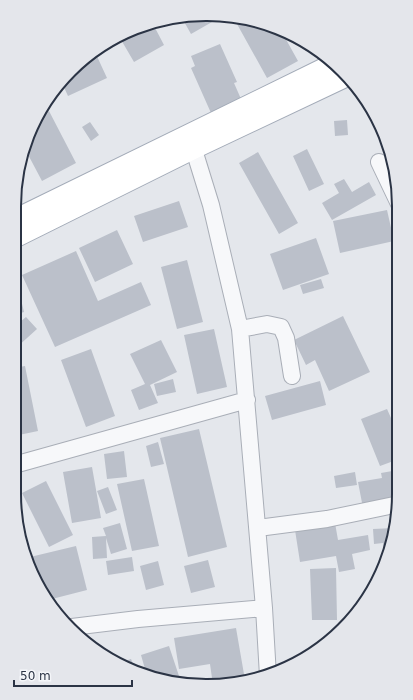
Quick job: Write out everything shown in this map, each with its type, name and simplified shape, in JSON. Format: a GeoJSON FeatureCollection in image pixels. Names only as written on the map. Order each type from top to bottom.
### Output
{"type":"FeatureCollection","features":[{"type":"Feature","properties":{"kind":"main road"},"geometry":{"type":"LineString","coordinates":[[21,234],[328,66]]}},
{"type":"Feature","properties":{"kind":"main road"},"geometry":{"type":"LineString","coordinates":[[21,217],[191,141],[341,79]]}},
{"type":"Feature","properties":{"kind":"street"},"geometry":{"type":"LineString","coordinates":[[191,141],[211,205],[240,329],[258,528],[268,668]]}},
{"type":"Feature","properties":{"kind":"street"},"geometry":{"type":"LineString","coordinates":[[379,162],[391,187]]}},
{"type":"Feature","properties":{"kind":"street"},"geometry":{"type":"LineString","coordinates":[[240,329],[267,324],[281,327],[286,338],[292,376]]}},
{"type":"Feature","properties":{"kind":"street"},"geometry":{"type":"LineString","coordinates":[[21,463],[247,400]]}},
{"type":"Feature","properties":{"kind":"street"},"geometry":{"type":"LineString","coordinates":[[258,528],[327,519],[392,505]]}},
{"type":"Feature","properties":{"kind":"street"},"geometry":{"type":"LineString","coordinates":[[77,626],[138,619],[264,608]]}},
{"type":"Feature","properties":{"kind":"building"},"geometry":{"type":"Polygon","coordinates":[[[214,21],[191,34],[185,23],[214,21]]]}},
{"type":"Feature","properties":{"kind":"building"},"geometry":{"type":"Polygon","coordinates":[[[237,24],[255,27],[286,39],[298,61],[267,78],[237,24]]]}},
{"type":"Feature","properties":{"kind":"building"},"geometry":{"type":"Polygon","coordinates":[[[155,28],[164,45],[134,62],[122,41],[155,28]]]}},
{"type":"Feature","properties":{"kind":"building"},"geometry":{"type":"Polygon","coordinates":[[[220,44],[237,82],[234,83],[241,99],[211,113],[191,68],[195,66],[191,56],[220,44]]]}},
{"type":"Feature","properties":{"kind":"building"},"geometry":{"type":"Polygon","coordinates":[[[97,57],[107,78],[68,96],[64,88],[75,75],[97,57]]]}},
{"type":"Feature","properties":{"kind":"building"},"geometry":{"type":"Polygon","coordinates":[[[49,111],[76,163],[42,181],[28,155],[40,124],[49,111]]]}},
{"type":"Feature","properties":{"kind":"building"},"geometry":{"type":"Polygon","coordinates":[[[347,120],[348,135],[335,136],[334,121],[347,120]]]}},
{"type":"Feature","properties":{"kind":"building"},"geometry":{"type":"Polygon","coordinates":[[[90,122],[99,135],[91,141],[82,127],[90,122]]]}},
{"type":"Feature","properties":{"kind":"building"},"geometry":{"type":"Polygon","coordinates":[[[307,149],[324,184],[309,191],[293,156],[307,149]]]}},
{"type":"Feature","properties":{"kind":"building"},"geometry":{"type":"Polygon","coordinates":[[[258,152],[298,223],[279,234],[239,163],[258,152]]]}},
{"type":"Feature","properties":{"kind":"building"},"geometry":{"type":"Polygon","coordinates":[[[344,179],[352,192],[369,182],[376,195],[332,220],[322,203],[339,193],[334,184],[344,179]]]}},
{"type":"Feature","properties":{"kind":"building"},"geometry":{"type":"Polygon","coordinates":[[[179,201],[188,227],[143,242],[134,216],[179,201]]]}},
{"type":"Feature","properties":{"kind":"building"},"geometry":{"type":"Polygon","coordinates":[[[387,210],[392,232],[392,241],[340,253],[333,221],[387,210]]]}},
{"type":"Feature","properties":{"kind":"building"},"geometry":{"type":"Polygon","coordinates":[[[117,230],[133,264],[95,282],[79,248],[117,230]]]}},
{"type":"Feature","properties":{"kind":"building"},"geometry":{"type":"Polygon","coordinates":[[[316,238],[329,274],[283,290],[270,254],[316,238]]]}},
{"type":"Feature","properties":{"kind":"building"},"geometry":{"type":"Polygon","coordinates":[[[76,251],[98,301],[141,282],[151,305],[55,347],[22,275],[76,251]]]}},
{"type":"Feature","properties":{"kind":"building"},"geometry":{"type":"Polygon","coordinates":[[[187,260],[203,322],[177,329],[161,267],[187,260]]]}},
{"type":"Feature","properties":{"kind":"building"},"geometry":{"type":"Polygon","coordinates":[[[321,279],[324,288],[303,294],[300,285],[321,279]]]}},
{"type":"Feature","properties":{"kind":"building"},"geometry":{"type":"Polygon","coordinates":[[[21,300],[24,312],[21,313],[21,300]]]}},
{"type":"Feature","properties":{"kind":"building"},"geometry":{"type":"Polygon","coordinates":[[[343,316],[370,372],[329,391],[315,360],[306,365],[294,340],[343,316]]]}},
{"type":"Feature","properties":{"kind":"building"},"geometry":{"type":"Polygon","coordinates":[[[26,317],[37,329],[21,343],[21,321],[26,317]]]}},
{"type":"Feature","properties":{"kind":"building"},"geometry":{"type":"Polygon","coordinates":[[[214,329],[227,387],[197,394],[184,335],[214,329]]]}},
{"type":"Feature","properties":{"kind":"building"},"geometry":{"type":"Polygon","coordinates":[[[161,340],[177,372],[150,385],[158,403],[139,410],[131,390],[145,384],[130,354],[161,340]]]}},
{"type":"Feature","properties":{"kind":"building"},"geometry":{"type":"Polygon","coordinates":[[[91,349],[115,416],[86,427],[61,360],[91,349]]]}},
{"type":"Feature","properties":{"kind":"building"},"geometry":{"type":"Polygon","coordinates":[[[25,366],[38,431],[21,435],[21,367],[25,366]]]}},
{"type":"Feature","properties":{"kind":"building"},"geometry":{"type":"Polygon","coordinates":[[[173,379],[176,392],[157,396],[154,384],[173,379]]]}},
{"type":"Feature","properties":{"kind":"building"},"geometry":{"type":"Polygon","coordinates":[[[320,381],[326,405],[272,420],[265,396],[320,381]]]}},
{"type":"Feature","properties":{"kind":"building"},"geometry":{"type":"Polygon","coordinates":[[[387,409],[392,420],[392,462],[380,466],[361,419],[387,409]]]}},
{"type":"Feature","properties":{"kind":"building"},"geometry":{"type":"Polygon","coordinates":[[[199,429],[227,547],[188,557],[160,438],[199,429]]]}},
{"type":"Feature","properties":{"kind":"building"},"geometry":{"type":"Polygon","coordinates":[[[158,442],[164,464],[151,467],[146,446],[158,442]]]}},
{"type":"Feature","properties":{"kind":"building"},"geometry":{"type":"Polygon","coordinates":[[[124,451],[127,477],[107,479],[104,454],[124,451]]]}},
{"type":"Feature","properties":{"kind":"building"},"geometry":{"type":"Polygon","coordinates":[[[92,467],[101,518],[72,523],[63,472],[92,467]]]}},
{"type":"Feature","properties":{"kind":"building"},"geometry":{"type":"Polygon","coordinates":[[[392,471],[392,502],[363,508],[358,482],[382,478],[381,473],[392,471]]]}},
{"type":"Feature","properties":{"kind":"building"},"geometry":{"type":"Polygon","coordinates":[[[355,472],[357,485],[336,488],[334,476],[355,472]]]}},
{"type":"Feature","properties":{"kind":"building"},"geometry":{"type":"Polygon","coordinates":[[[144,479],[159,546],[132,551],[117,484],[144,479]]]}},
{"type":"Feature","properties":{"kind":"building"},"geometry":{"type":"Polygon","coordinates":[[[46,481],[73,535],[49,547],[22,493],[46,481]]]}},
{"type":"Feature","properties":{"kind":"building"},"geometry":{"type":"Polygon","coordinates":[[[108,487],[117,510],[106,514],[97,491],[108,487]]]}},
{"type":"Feature","properties":{"kind":"building"},"geometry":{"type":"Polygon","coordinates":[[[120,523],[127,549],[111,554],[106,538],[107,558],[93,559],[92,537],[106,536],[103,528],[120,523]]]}},
{"type":"Feature","properties":{"kind":"building"},"geometry":{"type":"Polygon","coordinates":[[[335,523],[338,540],[368,535],[370,550],[352,554],[355,569],[339,572],[336,556],[300,562],[295,530],[335,523]]]}},
{"type":"Feature","properties":{"kind":"building"},"geometry":{"type":"Polygon","coordinates":[[[388,528],[383,549],[383,543],[374,544],[373,529],[388,528]]]}},
{"type":"Feature","properties":{"kind":"building"},"geometry":{"type":"Polygon","coordinates":[[[76,546],[87,590],[53,599],[40,576],[32,556],[76,546]]]}},
{"type":"Feature","properties":{"kind":"building"},"geometry":{"type":"Polygon","coordinates":[[[132,557],[134,571],[108,575],[106,561],[132,557]]]}},
{"type":"Feature","properties":{"kind":"building"},"geometry":{"type":"Polygon","coordinates":[[[208,560],[215,587],[191,593],[184,566],[208,560]]]}},
{"type":"Feature","properties":{"kind":"building"},"geometry":{"type":"Polygon","coordinates":[[[158,561],[164,585],[146,590],[140,566],[158,561]]]}},
{"type":"Feature","properties":{"kind":"building"},"geometry":{"type":"Polygon","coordinates":[[[336,568],[337,620],[312,620],[310,569],[336,568]]]}},
{"type":"Feature","properties":{"kind":"building"},"geometry":{"type":"Polygon","coordinates":[[[236,628],[244,675],[212,679],[210,664],[179,669],[174,638],[236,628]]]}},
{"type":"Feature","properties":{"kind":"building"},"geometry":{"type":"Polygon","coordinates":[[[169,646],[179,677],[158,673],[145,668],[141,655],[169,646]]]}},
{"type":"Feature","properties":{"kind":"building"},"geometry":{"type":"Polygon","coordinates":[[[131,659],[133,664],[126,661],[131,659]]]}}]}
